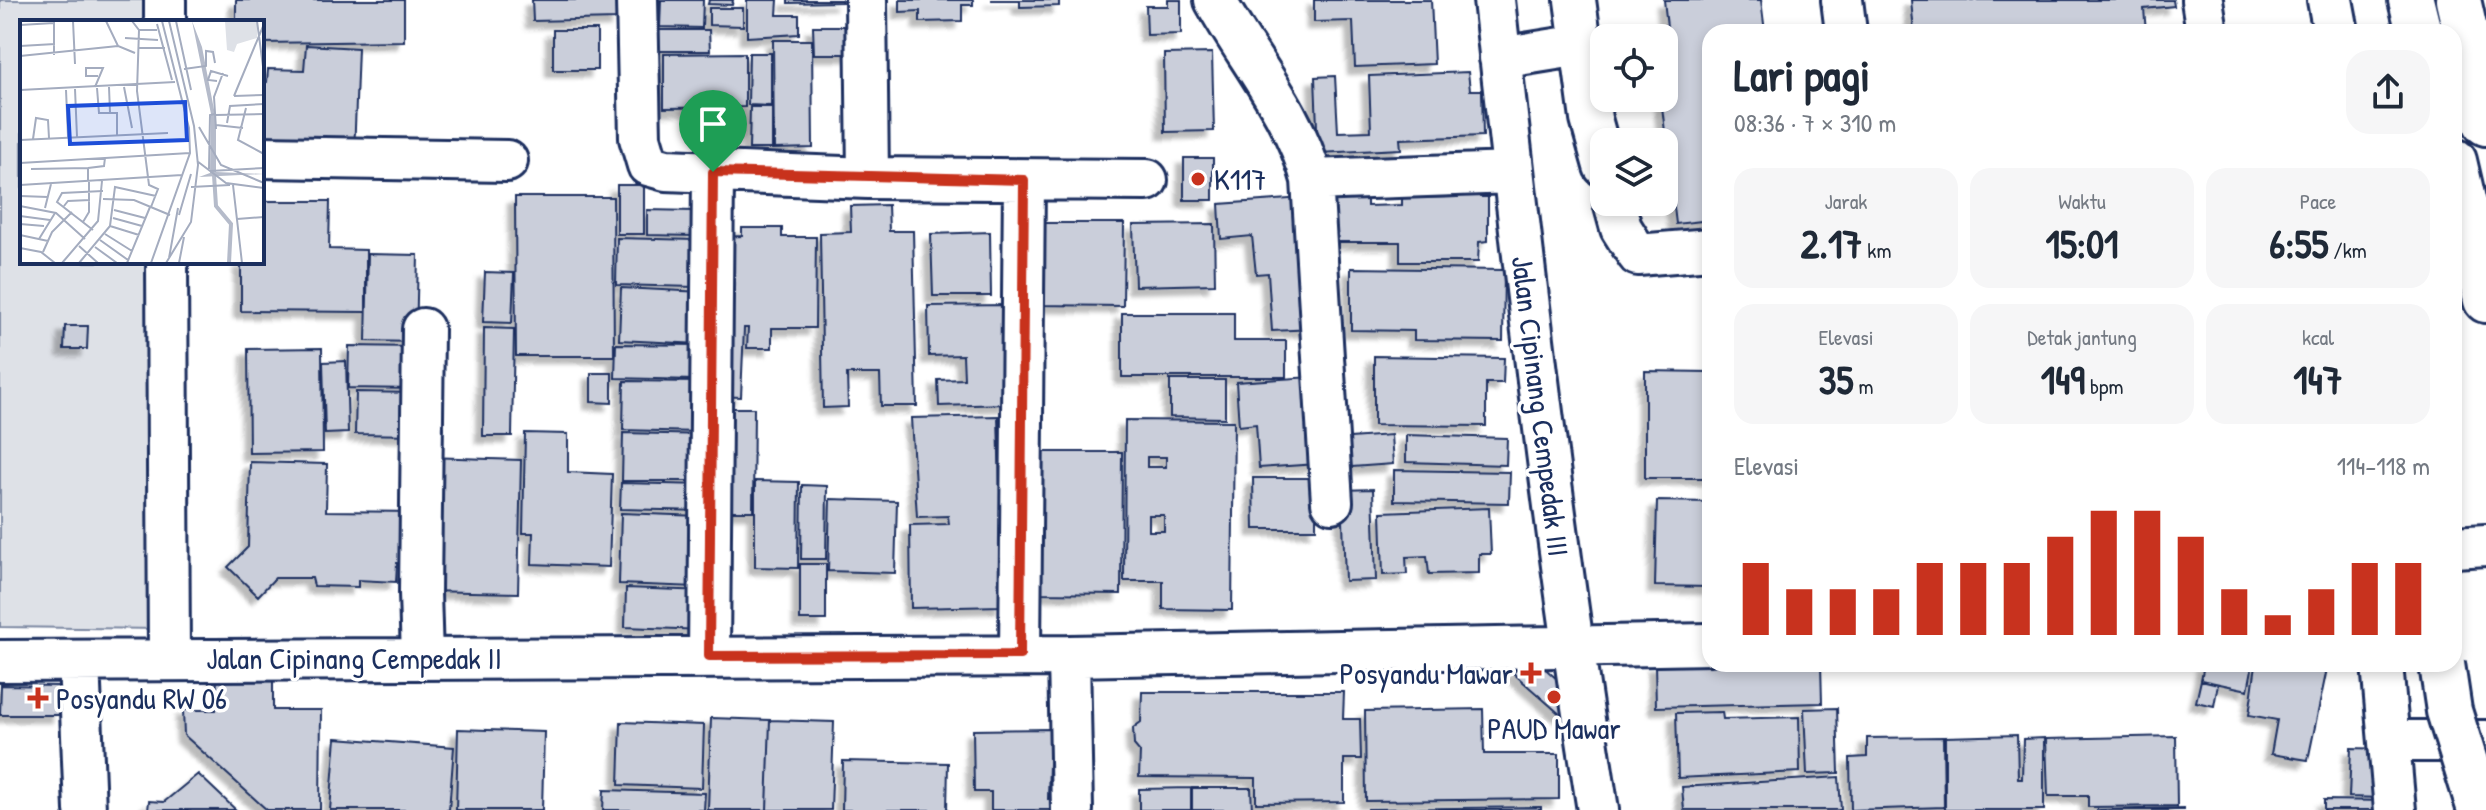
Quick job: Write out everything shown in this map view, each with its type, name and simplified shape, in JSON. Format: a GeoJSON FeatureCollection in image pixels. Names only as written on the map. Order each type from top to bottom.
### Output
{"type":"FeatureCollection","features":[{"type":"Feature","properties":{"kind":"highway"},"geometry":{"type":"LineString","coordinates":[[2330,0],[2334,24]]}},
{"type":"Feature","properties":{"kind":"highway"},"geometry":{"type":"LineString","coordinates":[[2411,0],[2417,24]]}},
{"type":"Feature","properties":{"kind":"highway"},"geometry":{"type":"LineString","coordinates":[[2458,0],[2486,123]]}},
{"type":"Feature","properties":{"kind":"highway"},"geometry":{"type":"LineString","coordinates":[[2462,202],[2486,300]]}},
{"type":"Feature","properties":{"kind":"highway"},"geometry":{"type":"LineString","coordinates":[[2443,672],[2449,711],[2480,810]]}},
{"type":"Feature","properties":{"kind":"street"},"geometry":{"type":"LineString","coordinates":[[637,0],[642,152],[648,165],[666,170],[868,178],[1147,180]]}},
{"type":"Feature","properties":{"kind":"street"},"geometry":{"type":"LineString","coordinates":[[866,0],[868,178]]}},
{"type":"Feature","properties":{"kind":"street"},"geometry":{"type":"LineString","coordinates":[[1215,0],[1274,92],[1306,156],[1312,180],[1332,502]]}},
{"type":"Feature","properties":{"kind":"street","name":"Jalan Cipinang Cempedak III"},"geometry":{"type":"LineString","coordinates":[[1494,0],[1572,646],[1598,810]]}},
{"type":"Feature","properties":{"kind":"street"},"geometry":{"type":"LineString","coordinates":[[1575,0],[1593,128]]}},
{"type":"Feature","properties":{"kind":"street"},"geometry":{"type":"LineString","coordinates":[[1842,0],[1845,24]]}},
{"type":"Feature","properties":{"kind":"street"},"geometry":{"type":"LineString","coordinates":[[2202,0],[2206,24]]}},
{"type":"Feature","properties":{"kind":"street"},"geometry":{"type":"LineString","coordinates":[[2471,0],[2486,64]]}},
{"type":"Feature","properties":{"kind":"street"},"geometry":{"type":"LineString","coordinates":[[1500,58],[1581,45]]}},
{"type":"Feature","properties":{"kind":"street"},"geometry":{"type":"LineString","coordinates":[[264,157],[507,161]]}},
{"type":"Feature","properties":{"kind":"street"},"geometry":{"type":"LineString","coordinates":[[709,656],[713,172]]}},
{"type":"Feature","properties":{"kind":"street"},"geometry":{"type":"LineString","coordinates":[[1312,180],[1513,173]]}},
{"type":"Feature","properties":{"kind":"street"},"geometry":{"type":"LineString","coordinates":[[1020,655],[1024,180]]}},
{"type":"Feature","properties":{"kind":"street"},"geometry":{"type":"LineString","coordinates":[[1618,216],[1621,228],[1638,255],[1702,250]]}},
{"type":"Feature","properties":{"kind":"street"},"geometry":{"type":"LineString","coordinates":[[167,264],[169,659]]}},
{"type":"Feature","properties":{"kind":"street"},"geometry":{"type":"LineString","coordinates":[[422,658],[423,329]]}},
{"type":"Feature","properties":{"kind":"street"},"geometry":{"type":"LineString","coordinates":[[2462,546],[2486,545]]}},
{"type":"Feature","properties":{"kind":"street","name":"Jalan Cipinang Cempedak II"},"geometry":{"type":"LineString","coordinates":[[0,661],[1069,656],[1702,644]]}},
{"type":"Feature","properties":{"kind":"street"},"geometry":{"type":"LineString","coordinates":[[1069,656],[1072,810]]}},
{"type":"Feature","properties":{"kind":"street"},"geometry":{"type":"LineString","coordinates":[[79,661],[85,810]]}},
{"type":"Feature","properties":{"kind":"street"},"geometry":{"type":"LineString","coordinates":[[2383,672],[2395,810]]}},
{"type":"Feature","properties":{"kind":"street"},"geometry":{"type":"LineString","coordinates":[[2389,741],[2486,741]]}},
{"type":"Feature","properties":{"kind":"shaded area"},"geometry":{"type":"Polygon","coordinates":[[[0,0],[156,0],[156,20],[20,20],[20,264],[158,264],[161,629],[0,627],[0,0]]]}},
{"type":"Feature","properties":{"kind":"building"},"geometry":{"type":"Polygon","coordinates":[[[236,0],[404,0],[404,41],[264,43],[264,20],[236,20],[236,0]]]}},
{"type":"Feature","properties":{"kind":"building"},"geometry":{"type":"Polygon","coordinates":[[[532,0],[616,0],[617,19],[533,21],[532,0]]]}},
{"type":"Feature","properties":{"kind":"building"},"geometry":{"type":"Polygon","coordinates":[[[661,0],[703,0],[702,28],[660,27],[661,0]]]}},
{"type":"Feature","properties":{"kind":"building"},"geometry":{"type":"Polygon","coordinates":[[[709,0],[733,0],[732,5],[708,4],[709,0]]]}},
{"type":"Feature","properties":{"kind":"building"},"geometry":{"type":"Polygon","coordinates":[[[747,0],[778,0],[777,15],[799,15],[799,34],[747,37],[747,0]]]}},
{"type":"Feature","properties":{"kind":"building"},"geometry":{"type":"Polygon","coordinates":[[[788,0],[841,0],[842,2],[788,3],[788,0]]]}},
{"type":"Feature","properties":{"kind":"building"},"geometry":{"type":"Polygon","coordinates":[[[900,0],[973,0],[973,5],[962,5],[962,21],[920,22],[920,11],[900,12],[900,0]]]}},
{"type":"Feature","properties":{"kind":"building"},"geometry":{"type":"Polygon","coordinates":[[[1020,0],[1059,0],[1059,6],[1020,7],[1020,0]]]}},
{"type":"Feature","properties":{"kind":"building"},"geometry":{"type":"Polygon","coordinates":[[[1168,0],[1181,0],[1181,34],[1147,35],[1146,6],[1168,6],[1168,0]]]}},
{"type":"Feature","properties":{"kind":"building"},"geometry":{"type":"Polygon","coordinates":[[[1314,0],[1431,0],[1434,64],[1355,67],[1353,21],[1314,22],[1314,0]]]}},
{"type":"Feature","properties":{"kind":"building"},"geometry":{"type":"Polygon","coordinates":[[[1664,0],[1761,0],[1764,24],[1702,24],[1702,221],[1676,224],[1678,128],[1665,128],[1663,112],[1678,112],[1678,24],[1667,24],[1664,0]]]}},
{"type":"Feature","properties":{"kind":"building"},"geometry":{"type":"Polygon","coordinates":[[[1911,0],[2173,0],[2174,6],[2144,9],[2145,24],[1913,24],[1911,0]]]}},
{"type":"Feature","properties":{"kind":"building"},"geometry":{"type":"Polygon","coordinates":[[[709,8],[743,8],[743,26],[709,25],[709,8]]]}},
{"type":"Feature","properties":{"kind":"building"},"geometry":{"type":"Polygon","coordinates":[[[813,26],[855,26],[856,54],[814,54],[813,26]]]}},
{"type":"Feature","properties":{"kind":"building"},"geometry":{"type":"Polygon","coordinates":[[[553,30],[597,30],[597,70],[553,70],[553,30]]]}},
{"type":"Feature","properties":{"kind":"building"},"geometry":{"type":"Polygon","coordinates":[[[657,30],[709,30],[710,51],[657,51],[657,30]]]}},
{"type":"Feature","properties":{"kind":"building"},"geometry":{"type":"Polygon","coordinates":[[[773,40],[812,40],[813,148],[774,149],[773,40]]]}},
{"type":"Feature","properties":{"kind":"building"},"geometry":{"type":"Polygon","coordinates":[[[306,45],[358,48],[354,154],[264,151],[264,82],[267,82],[268,69],[304,70],[306,45]]]}},
{"type":"Feature","properties":{"kind":"building"},"geometry":{"type":"Polygon","coordinates":[[[745,53],[745,107],[664,108],[664,54],[745,53]]]}},
{"type":"Feature","properties":{"kind":"building"},"geometry":{"type":"Polygon","coordinates":[[[749,53],[771,53],[771,106],[748,105],[749,53]]]}},
{"type":"Feature","properties":{"kind":"building"},"geometry":{"type":"Polygon","coordinates":[[[1212,53],[1214,131],[1165,132],[1164,54],[1212,53]]]}},
{"type":"Feature","properties":{"kind":"building"},"geometry":{"type":"Polygon","coordinates":[[[1468,72],[1470,90],[1482,90],[1483,136],[1400,139],[1401,149],[1318,153],[1315,77],[1335,76],[1338,132],[1371,131],[1369,76],[1468,72]]]}},
{"type":"Feature","properties":{"kind":"building"},"geometry":{"type":"Polygon","coordinates":[[[750,107],[772,107],[772,149],[749,149],[750,107]]]}},
{"type":"Feature","properties":{"kind":"building","name":"K117"},"geometry":{"type":"Polygon","coordinates":[[[1184,158],[1213,158],[1213,200],[1184,200],[1184,158]]]}},
{"type":"Feature","properties":{"kind":"building"},"geometry":{"type":"Polygon","coordinates":[[[1334,181],[1367,181],[1367,206],[1402,205],[1402,198],[1457,197],[1457,186],[1479,186],[1480,197],[1488,197],[1488,241],[1479,242],[1478,262],[1400,262],[1400,242],[1335,242],[1334,181]]]}},
{"type":"Feature","properties":{"kind":"building"},"geometry":{"type":"Polygon","coordinates":[[[617,185],[644,185],[644,234],[617,234],[617,185]]]}},
{"type":"Feature","properties":{"kind":"building"},"geometry":{"type":"Polygon","coordinates":[[[515,197],[613,197],[614,356],[516,356],[515,197]]]}},
{"type":"Feature","properties":{"kind":"building"},"geometry":{"type":"Polygon","coordinates":[[[1304,198],[1313,329],[1272,331],[1268,273],[1256,274],[1252,236],[1221,239],[1219,204],[1304,198]]]}},
{"type":"Feature","properties":{"kind":"building"},"geometry":{"type":"Polygon","coordinates":[[[264,201],[330,201],[329,249],[366,250],[366,312],[241,311],[241,264],[264,264],[264,201]]]}},
{"type":"Feature","properties":{"kind":"building"},"geometry":{"type":"Polygon","coordinates":[[[888,205],[889,231],[913,231],[917,406],[881,406],[880,374],[847,374],[848,407],[823,408],[820,233],[851,232],[850,206],[888,205]]]}},
{"type":"Feature","properties":{"kind":"building"},"geometry":{"type":"Polygon","coordinates":[[[647,210],[695,211],[695,236],[647,235],[647,210]]]}},
{"type":"Feature","properties":{"kind":"building"},"geometry":{"type":"Polygon","coordinates":[[[1037,223],[1124,223],[1123,306],[1036,305],[1037,223]]]}},
{"type":"Feature","properties":{"kind":"building"},"geometry":{"type":"Polygon","coordinates":[[[1214,224],[1215,284],[1135,286],[1133,225],[1214,224]]]}},
{"type":"Feature","properties":{"kind":"building"},"geometry":{"type":"Polygon","coordinates":[[[742,228],[782,228],[782,237],[816,237],[815,328],[772,328],[772,348],[747,348],[748,328],[744,328],[741,397],[717,396],[722,237],[742,236],[742,228]]]}},
{"type":"Feature","properties":{"kind":"building"},"geometry":{"type":"Polygon","coordinates":[[[990,232],[991,296],[933,296],[931,234],[990,232]]]}},
{"type":"Feature","properties":{"kind":"building"},"geometry":{"type":"Polygon","coordinates":[[[617,238],[696,240],[695,287],[616,285],[617,238]]]}},
{"type":"Feature","properties":{"kind":"building"},"geometry":{"type":"Polygon","coordinates":[[[368,254],[418,255],[416,342],[366,341],[368,254]]]}},
{"type":"Feature","properties":{"kind":"building"},"geometry":{"type":"Polygon","coordinates":[[[1351,268],[1504,270],[1503,341],[1414,340],[1414,331],[1351,330],[1351,268]]]}},
{"type":"Feature","properties":{"kind":"building"},"geometry":{"type":"Polygon","coordinates":[[[485,272],[514,273],[512,323],[483,322],[485,272]]]}},
{"type":"Feature","properties":{"kind":"building"},"geometry":{"type":"Polygon","coordinates":[[[621,288],[703,292],[701,344],[619,340],[621,288]]]}},
{"type":"Feature","properties":{"kind":"building"},"geometry":{"type":"Polygon","coordinates":[[[1005,305],[1007,404],[939,406],[938,380],[964,379],[963,355],[929,356],[928,306],[1005,305]]]}},
{"type":"Feature","properties":{"kind":"building"},"geometry":{"type":"Polygon","coordinates":[[[1122,313],[1234,313],[1234,341],[1286,341],[1286,377],[1122,377],[1122,313]]]}},
{"type":"Feature","properties":{"kind":"building"},"geometry":{"type":"Polygon","coordinates":[[[65,326],[88,326],[87,349],[64,349],[65,326]]]}},
{"type":"Feature","properties":{"kind":"building"},"geometry":{"type":"Polygon","coordinates":[[[484,328],[514,329],[512,436],[483,436],[484,328]]]}},
{"type":"Feature","properties":{"kind":"building"},"geometry":{"type":"Polygon","coordinates":[[[616,344],[696,345],[695,380],[615,378],[616,344]]]}},
{"type":"Feature","properties":{"kind":"building"},"geometry":{"type":"Polygon","coordinates":[[[349,346],[417,347],[417,389],[348,388],[349,346]]]}},
{"type":"Feature","properties":{"kind":"building"},"geometry":{"type":"Polygon","coordinates":[[[322,348],[323,452],[249,453],[248,349],[322,348]]]}},
{"type":"Feature","properties":{"kind":"building"},"geometry":{"type":"Polygon","coordinates":[[[1374,356],[1504,358],[1503,383],[1486,383],[1486,426],[1374,425],[1374,356]]]}},
{"type":"Feature","properties":{"kind":"building"},"geometry":{"type":"Polygon","coordinates":[[[346,361],[348,433],[325,434],[323,362],[346,361]]]}},
{"type":"Feature","properties":{"kind":"building"},"geometry":{"type":"Polygon","coordinates":[[[1645,371],[1702,372],[1702,478],[1645,478],[1645,371]]]}},
{"type":"Feature","properties":{"kind":"building"},"geometry":{"type":"Polygon","coordinates":[[[591,373],[612,373],[612,403],[591,402],[591,373]]]}},
{"type":"Feature","properties":{"kind":"building"},"geometry":{"type":"Polygon","coordinates":[[[1312,377],[1318,464],[1259,468],[1256,424],[1239,426],[1236,382],[1312,377]]]}},
{"type":"Feature","properties":{"kind":"building"},"geometry":{"type":"Polygon","coordinates":[[[1170,380],[1225,380],[1225,418],[1170,417],[1170,380]]]}},
{"type":"Feature","properties":{"kind":"building"},"geometry":{"type":"Polygon","coordinates":[[[624,381],[699,382],[699,432],[623,430],[624,381]]]}},
{"type":"Feature","properties":{"kind":"building"},"geometry":{"type":"Polygon","coordinates":[[[356,392],[417,393],[416,435],[355,434],[356,392]]]}},
{"type":"Feature","properties":{"kind":"building"},"geometry":{"type":"Polygon","coordinates":[[[720,408],[754,408],[753,511],[719,511],[720,408]]]}},
{"type":"Feature","properties":{"kind":"building"},"geometry":{"type":"Polygon","coordinates":[[[998,416],[1003,606],[911,608],[910,525],[949,524],[948,516],[917,517],[911,418],[998,416]]]}},
{"type":"Feature","properties":{"kind":"building"},"geometry":{"type":"Polygon","coordinates":[[[1125,420],[1234,421],[1232,610],[1163,609],[1163,581],[1124,581],[1125,420]],[[1147,457],[1147,467],[1166,467],[1166,457],[1147,457]],[[1149,515],[1149,531],[1164,531],[1164,515],[1149,515]]]}},
{"type":"Feature","properties":{"kind":"building"},"geometry":{"type":"Polygon","coordinates":[[[525,433],[568,434],[568,472],[612,474],[609,567],[532,564],[533,533],[523,533],[525,433]]]}},
{"type":"Feature","properties":{"kind":"building"},"geometry":{"type":"Polygon","coordinates":[[[623,433],[707,435],[706,481],[622,481],[623,433]]]}},
{"type":"Feature","properties":{"kind":"building"},"geometry":{"type":"Polygon","coordinates":[[[1391,435],[1393,464],[1338,468],[1336,439],[1391,435]]]}},
{"type":"Feature","properties":{"kind":"building"},"geometry":{"type":"Polygon","coordinates":[[[1406,435],[1507,438],[1506,465],[1406,462],[1406,435]]]}},
{"type":"Feature","properties":{"kind":"building"},"geometry":{"type":"Polygon","coordinates":[[[1037,452],[1122,452],[1121,594],[1036,593],[1037,452]]]}},
{"type":"Feature","properties":{"kind":"building"},"geometry":{"type":"Polygon","coordinates":[[[427,457],[521,460],[518,593],[424,591],[427,457]]]}},
{"type":"Feature","properties":{"kind":"building"},"geometry":{"type":"Polygon","coordinates":[[[250,462],[327,464],[326,511],[418,512],[417,563],[397,563],[396,582],[358,580],[358,587],[314,586],[312,578],[275,578],[258,596],[228,567],[248,547],[250,462]]]}},
{"type":"Feature","properties":{"kind":"building"},"geometry":{"type":"Polygon","coordinates":[[[1394,470],[1510,472],[1509,503],[1394,501],[1394,470]]]}},
{"type":"Feature","properties":{"kind":"building"},"geometry":{"type":"Polygon","coordinates":[[[1253,478],[1316,478],[1316,529],[1254,529],[1253,478]]]}},
{"type":"Feature","properties":{"kind":"building"},"geometry":{"type":"Polygon","coordinates":[[[755,481],[799,482],[798,568],[755,567],[755,481]]]}},
{"type":"Feature","properties":{"kind":"building"},"geometry":{"type":"Polygon","coordinates":[[[621,483],[705,485],[704,511],[620,509],[621,483]]]}},
{"type":"Feature","properties":{"kind":"building"},"geometry":{"type":"Polygon","coordinates":[[[802,485],[827,486],[826,559],[801,559],[802,485]]]}},
{"type":"Feature","properties":{"kind":"building"},"geometry":{"type":"Polygon","coordinates":[[[1373,489],[1376,580],[1345,581],[1342,490],[1373,489]]]}},
{"type":"Feature","properties":{"kind":"building"},"geometry":{"type":"Polygon","coordinates":[[[830,499],[897,501],[895,573],[828,571],[830,499]]]}},
{"type":"Feature","properties":{"kind":"building"},"geometry":{"type":"Polygon","coordinates":[[[1657,501],[1702,502],[1702,587],[1655,586],[1657,501]]]}},
{"type":"Feature","properties":{"kind":"building"},"geometry":{"type":"Polygon","coordinates":[[[1489,508],[1491,554],[1479,554],[1479,573],[1429,574],[1427,556],[1406,557],[1407,574],[1383,575],[1381,512],[1489,508]]]}},
{"type":"Feature","properties":{"kind":"building"},"geometry":{"type":"Polygon","coordinates":[[[621,513],[700,516],[698,587],[619,584],[621,513]]]}},
{"type":"Feature","properties":{"kind":"building"},"geometry":{"type":"Polygon","coordinates":[[[800,564],[826,564],[826,620],[800,620],[800,564]]]}},
{"type":"Feature","properties":{"kind":"building"},"geometry":{"type":"Polygon","coordinates":[[[626,588],[706,591],[704,630],[625,627],[626,588]]]}},
{"type":"Feature","properties":{"kind":"building"},"geometry":{"type":"Polygon","coordinates":[[[1530,655],[1578,698],[1562,716],[1513,673],[1530,655]]]}},
{"type":"Feature","properties":{"kind":"building"},"geometry":{"type":"Polygon","coordinates":[[[1655,664],[1702,664],[1702,672],[1821,672],[1822,703],[1656,707],[1655,664]]]}},
{"type":"Feature","properties":{"kind":"building"},"geometry":{"type":"Polygon","coordinates":[[[2202,672],[2251,672],[2248,690],[2201,680],[2202,672]]]}},
{"type":"Feature","properties":{"kind":"building"},"geometry":{"type":"Polygon","coordinates":[[[2255,672],[2326,672],[2308,760],[2271,754],[2277,720],[2249,715],[2255,672]]]}},
{"type":"Feature","properties":{"kind":"building"},"geometry":{"type":"Polygon","coordinates":[[[217,674],[273,675],[273,710],[321,710],[320,810],[267,810],[184,735],[183,710],[216,710],[217,674]]]}},
{"type":"Feature","properties":{"kind":"building"},"geometry":{"type":"Polygon","coordinates":[[[2201,680],[2218,684],[2214,706],[2196,702],[2201,680]]]}},
{"type":"Feature","properties":{"kind":"building"},"geometry":{"type":"Polygon","coordinates":[[[1,685],[59,686],[59,715],[0,715],[1,685]]]}},
{"type":"Feature","properties":{"kind":"building"},"geometry":{"type":"Polygon","coordinates":[[[1142,692],[1344,692],[1343,719],[1360,719],[1361,759],[1344,759],[1344,802],[1256,803],[1256,778],[1139,777],[1140,752],[1134,745],[1133,728],[1141,722],[1142,692]]]}},
{"type":"Feature","properties":{"kind":"building"},"geometry":{"type":"Polygon","coordinates":[[[1837,708],[1839,773],[1807,774],[1804,709],[1837,708]]]}},
{"type":"Feature","properties":{"kind":"building"},"geometry":{"type":"Polygon","coordinates":[[[1483,709],[1484,754],[1559,754],[1559,799],[1366,801],[1365,711],[1483,709]]]}},
{"type":"Feature","properties":{"kind":"building"},"geometry":{"type":"Polygon","coordinates":[[[1722,712],[1723,719],[1799,717],[1800,772],[1678,778],[1676,713],[1722,712]]]}},
{"type":"Feature","properties":{"kind":"building"},"geometry":{"type":"Polygon","coordinates":[[[711,718],[770,720],[767,810],[708,810],[711,718]]]}},
{"type":"Feature","properties":{"kind":"building"},"geometry":{"type":"Polygon","coordinates":[[[770,720],[834,722],[831,810],[767,810],[770,720]]]}},
{"type":"Feature","properties":{"kind":"building"},"geometry":{"type":"Polygon","coordinates":[[[621,722],[704,725],[702,788],[619,785],[621,722]]]}},
{"type":"Feature","properties":{"kind":"building"},"geometry":{"type":"Polygon","coordinates":[[[458,729],[544,732],[542,810],[456,810],[458,729]]]}},
{"type":"Feature","properties":{"kind":"building"},"geometry":{"type":"Polygon","coordinates":[[[1050,729],[1048,799],[1061,799],[1061,810],[991,810],[991,792],[974,792],[973,730],[1050,729]]]}},
{"type":"Feature","properties":{"kind":"building"},"geometry":{"type":"Polygon","coordinates":[[[2017,735],[2018,779],[2022,779],[2023,739],[2044,738],[2044,810],[1945,810],[1945,737],[2017,735]]]}},
{"type":"Feature","properties":{"kind":"building"},"geometry":{"type":"Polygon","coordinates":[[[2176,736],[2177,806],[2088,807],[2088,796],[2048,796],[2046,739],[2176,736]]]}},
{"type":"Feature","properties":{"kind":"building"},"geometry":{"type":"Polygon","coordinates":[[[1943,737],[1944,807],[1851,810],[1850,758],[1867,757],[1867,738],[1943,737]]]}},
{"type":"Feature","properties":{"kind":"building"},"geometry":{"type":"Polygon","coordinates":[[[336,738],[454,747],[449,810],[330,810],[336,738]]]}},
{"type":"Feature","properties":{"kind":"building"},"geometry":{"type":"Polygon","coordinates":[[[2351,748],[2386,749],[2384,798],[2349,797],[2351,748]]]}},
{"type":"Feature","properties":{"kind":"building"},"geometry":{"type":"Polygon","coordinates":[[[843,761],[948,763],[947,810],[842,810],[843,761]]]}},
{"type":"Feature","properties":{"kind":"building"},"geometry":{"type":"Polygon","coordinates":[[[198,774],[236,810],[148,810],[149,801],[164,802],[198,774]]]}},
{"type":"Feature","properties":{"kind":"building"},"geometry":{"type":"Polygon","coordinates":[[[1839,777],[1841,810],[1684,810],[1682,787],[1839,777]]]}},
{"type":"Feature","properties":{"kind":"building"},"geometry":{"type":"Polygon","coordinates":[[[1191,788],[1191,810],[1139,810],[1139,789],[1191,788]]]}},
{"type":"Feature","properties":{"kind":"building"},"geometry":{"type":"Polygon","coordinates":[[[1192,788],[1251,788],[1252,810],[1192,810],[1192,788]]]}},
{"type":"Feature","properties":{"kind":"building"},"geometry":{"type":"Polygon","coordinates":[[[604,790],[705,793],[704,810],[603,810],[604,790]]]}},
{"type":"Feature","properties":{"kind":"building"},"geometry":{"type":"Polygon","coordinates":[[[2324,800],[2387,801],[2387,810],[2324,810],[2324,800]]]}},
{"type":"Feature","properties":{"kind":"building"},"geometry":{"type":"Polygon","coordinates":[[[1541,807],[1541,810],[1368,810],[1368,809],[1541,807]]]}},
{"type":"Feature","properties":{"kind":"building"},"geometry":{"type":"Polygon","coordinates":[[[2184,808],[2184,810],[2096,810],[2184,808]]]}},
{"type":"Feature","properties":{"kind":"place","name":"K117"},"geometry":{"type":"Point","coordinates":[1198,179]}},
{"type":"Feature","properties":{"kind":"place","name":"Posyandu Mawar"},"geometry":{"type":"Point","coordinates":[1531,673]}},
{"type":"Feature","properties":{"kind":"place","name":"PAUD Mawar"},"geometry":{"type":"Point","coordinates":[1554,697]}},
{"type":"Feature","properties":{"kind":"place","name":"Posyandu RW 06"},"geometry":{"type":"Point","coordinates":[38,698]}},
{"type":"Feature","properties":{"kind":"route"},"geometry":{"type":"LineString","coordinates":[[713,172],[1024,180],[1020,655],[709,656],[713,172]]}}]}
